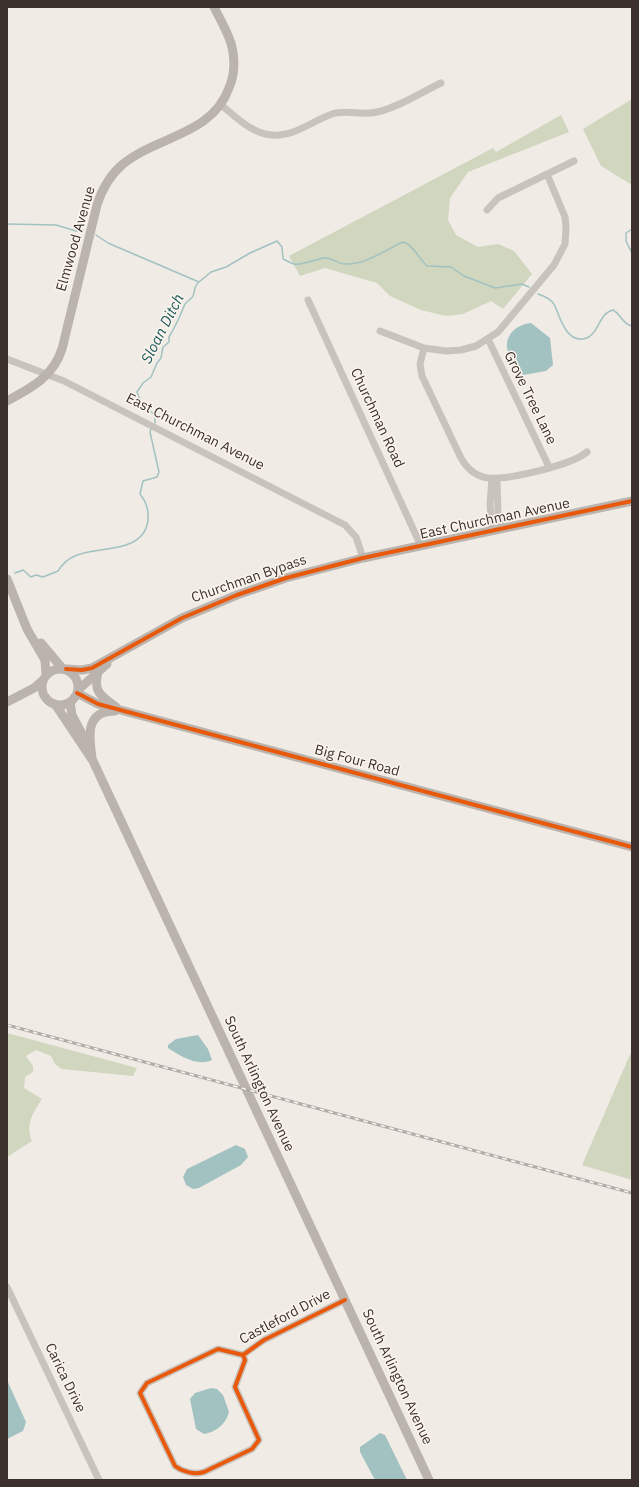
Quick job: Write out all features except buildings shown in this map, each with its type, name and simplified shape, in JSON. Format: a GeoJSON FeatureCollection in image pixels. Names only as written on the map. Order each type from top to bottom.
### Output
{"type":"FeatureCollection","features":[{"type":"Feature","properties":{"kind":"street","name":"Elmwood Avenue"},"geometry":{"type":"LineString","coordinates":[[7,401],[35,386],[48,374],[56,363],[62,350],[97,205],[106,183],[124,164],[135,156],[197,126],[208,119],[221,105],[230,87],[234,63],[231,43],[214,7]]}},
{"type":"Feature","properties":{"kind":"street"},"geometry":{"type":"LineString","coordinates":[[221,105],[255,130],[271,135],[281,135],[294,132],[334,113],[347,112],[366,114],[381,111],[441,83]]}},
{"type":"Feature","properties":{"kind":"street"},"geometry":{"type":"LineString","coordinates":[[488,210],[498,198],[574,161]]}},
{"type":"Feature","properties":{"kind":"street"},"geometry":{"type":"LineString","coordinates":[[380,331],[424,348],[439,351],[461,350],[476,346],[506,325],[550,271],[560,255],[564,244],[566,227],[565,217],[547,174]]}},
{"type":"Feature","properties":{"kind":"street","name":"Churchman Road"},"geometry":{"type":"LineString","coordinates":[[308,300],[421,546]]}},
{"type":"Feature","properties":{"kind":"street","name":"Grove Tree Lane"},"geometry":{"type":"LineString","coordinates":[[488,339],[549,467]]}},
{"type":"Feature","properties":{"kind":"street"},"geometry":{"type":"LineString","coordinates":[[424,348],[420,364],[422,376],[460,456],[466,466],[476,474],[495,478],[570,463],[587,452]]}},
{"type":"Feature","properties":{"kind":"street","name":"East Churchman Avenue"},"geometry":{"type":"LineString","coordinates":[[7,359],[48,374],[345,525],[356,537],[363,558],[632,501]]}},
{"type":"Feature","properties":{"kind":"street"},"geometry":{"type":"LineString","coordinates":[[495,478],[498,515],[502,529]]}},
{"type":"Feature","properties":{"kind":"street"},"geometry":{"type":"LineString","coordinates":[[492,531],[490,504],[495,478]]}},
{"type":"Feature","properties":{"kind":"street","name":"Churchman Bypass"},"geometry":{"type":"LineString","coordinates":[[64,669],[82,670],[92,668],[147,636],[195,612],[237,595],[286,578],[363,558]]}},
{"type":"Feature","properties":{"kind":"street"},"geometry":{"type":"LineString","coordinates":[[7,579],[23,613],[47,651],[64,669],[74,675],[78,685],[78,691],[70,702],[63,705],[55,704],[45,698],[33,696],[7,708]]}},
{"type":"Feature","properties":{"kind":"street"},"geometry":{"type":"LineString","coordinates":[[23,613],[28,629],[45,660],[46,665],[42,689],[45,698]]}},
{"type":"Feature","properties":{"kind":"street","name":"Churchman Bypass"},"geometry":{"type":"LineString","coordinates":[[78,691],[98,672],[147,636]]}},
{"type":"Feature","properties":{"kind":"street"},"geometry":{"type":"LineString","coordinates":[[7,702],[34,688],[53,670],[64,669]]}},
{"type":"Feature","properties":{"kind":"street"},"geometry":{"type":"LineString","coordinates":[[98,672],[96,682],[98,691],[104,698],[122,711]]}},
{"type":"Feature","properties":{"kind":"street","name":"Big Four Road"},"geometry":{"type":"LineString","coordinates":[[78,691],[98,704]]}},
{"type":"Feature","properties":{"kind":"street"},"geometry":{"type":"LineString","coordinates":[[70,702],[72,715],[91,750]]}},
{"type":"Feature","properties":{"kind":"street","name":"Big Four Road"},"geometry":{"type":"LineString","coordinates":[[70,702],[98,704],[632,847]]}},
{"type":"Feature","properties":{"kind":"street","name":"South Arlington Avenue"},"geometry":{"type":"LineString","coordinates":[[55,704],[93,761],[429,1480]]}},
{"type":"Feature","properties":{"kind":"street"},"geometry":{"type":"LineString","coordinates":[[93,761],[89,734],[94,719],[103,712],[122,711]]}},
{"type":"Feature","properties":{"kind":"street","name":"Carica Drive"},"geometry":{"type":"LineString","coordinates":[[7,1287],[10,1302],[99,1480]]}},
{"type":"Feature","properties":{"kind":"street","name":"Castleford Drive"},"geometry":{"type":"LineString","coordinates":[[243,1355],[245,1360],[235,1387],[259,1440],[252,1449],[197,1474],[179,1469],[175,1466],[140,1393],[147,1383],[218,1349],[243,1355],[264,1340],[345,1300]]}},
{"type":"Feature","properties":{"kind":"green space"},"geometry":{"type":"Polygon","coordinates":[[[632,99],[632,185],[601,166],[583,129],[632,99]]]}},
{"type":"Feature","properties":{"kind":"green space"},"geometry":{"type":"Polygon","coordinates":[[[561,115],[569,132],[468,172],[450,198],[448,220],[456,235],[478,247],[498,244],[514,251],[532,274],[503,309],[491,301],[463,314],[446,316],[421,310],[390,296],[377,283],[325,268],[300,276],[289,256],[493,148],[496,152],[561,115]]]}},
{"type":"Feature","properties":{"kind":"green space"},"geometry":{"type":"Polygon","coordinates":[[[7,1033],[137,1068],[133,1076],[62,1069],[55,1064],[51,1056],[36,1050],[26,1056],[33,1066],[33,1072],[25,1077],[24,1088],[42,1099],[31,1119],[29,1129],[32,1141],[7,1157],[7,1033]]]}},
{"type":"Feature","properties":{"kind":"green space"},"geometry":{"type":"Polygon","coordinates":[[[632,1050],[632,1180],[582,1165],[632,1050]]]}},
{"type":"Feature","properties":{"kind":"water"},"geometry":{"type":"Polygon","coordinates":[[[531,323],[550,338],[553,365],[546,371],[523,375],[515,366],[507,344],[510,335],[515,329],[531,323]]]}},
{"type":"Feature","properties":{"kind":"water"},"geometry":{"type":"Polygon","coordinates":[[[198,1035],[208,1049],[212,1060],[201,1062],[189,1060],[168,1048],[168,1045],[176,1039],[198,1035]]]}},
{"type":"Feature","properties":{"kind":"water"},"geometry":{"type":"Polygon","coordinates":[[[236,1145],[245,1149],[248,1157],[241,1165],[199,1188],[193,1189],[186,1185],[183,1177],[187,1169],[236,1145]]]}},
{"type":"Feature","properties":{"kind":"water"},"geometry":{"type":"Polygon","coordinates":[[[7,1380],[26,1422],[23,1431],[7,1439],[7,1380]]]}},
{"type":"Feature","properties":{"kind":"water"},"geometry":{"type":"Polygon","coordinates":[[[211,1388],[217,1389],[223,1395],[229,1412],[226,1420],[220,1427],[204,1434],[196,1429],[190,1399],[195,1393],[211,1388]]]}},
{"type":"Feature","properties":{"kind":"water"},"geometry":{"type":"Polygon","coordinates":[[[380,1433],[385,1435],[407,1480],[375,1480],[360,1452],[360,1447],[380,1433]]]}},
{"type":"Feature","properties":{"kind":"waterway"},"geometry":{"type":"LineString","coordinates":[[7,224],[56,225],[76,231],[83,230]]}},
{"type":"Feature","properties":{"kind":"waterway"},"geometry":{"type":"LineString","coordinates":[[632,229],[626,233],[626,241],[632,253]]}},
{"type":"Feature","properties":{"kind":"waterway"},"geometry":{"type":"LineString","coordinates":[[96,235],[108,243],[199,282],[211,272],[226,267],[250,253],[277,241],[282,247],[283,259],[293,264],[324,258],[340,263],[353,264],[368,260],[403,242],[409,245],[427,266],[451,267],[464,276],[495,288],[522,284],[529,287]]}},
{"type":"Feature","properties":{"kind":"waterway","name":"Sloan Ditch"},"geometry":{"type":"LineString","coordinates":[[155,423],[155,415],[142,405],[137,392],[143,383],[151,377],[157,363],[161,358],[163,347],[169,342],[169,337],[184,306],[193,296],[195,287],[199,282]]}},
{"type":"Feature","properties":{"kind":"waterway"},"geometry":{"type":"LineString","coordinates":[[538,294],[552,301],[564,328],[568,333],[577,339],[583,339],[592,334],[604,316],[613,310],[626,323],[632,326]]}},
{"type":"Feature","properties":{"kind":"waterway","name":"Sloan Ditch"},"geometry":{"type":"LineString","coordinates":[[15,573],[23,570],[31,577],[36,575],[43,577],[58,571],[64,563],[72,557],[91,551],[122,546],[131,543],[143,534],[148,521],[147,507],[140,494],[143,481],[157,477],[159,472],[150,432],[151,429]]}},
{"type":"Feature","properties":{"kind":"railway"},"geometry":{"type":"LineString","coordinates":[[7,1025],[632,1193]]}},
{"type":"Feature","properties":{"kind":"cycle path"},"geometry":{"type":"LineString","coordinates":[[66,669],[82,670],[92,668],[182,618],[237,595],[286,578],[363,558],[632,501]]}},
{"type":"Feature","properties":{"kind":"cycle path"},"geometry":{"type":"LineString","coordinates":[[77,693],[98,704],[632,847]]}},
{"type":"Feature","properties":{"kind":"cycle path"},"geometry":{"type":"LineString","coordinates":[[243,1355],[245,1360],[235,1387],[259,1440],[252,1449],[204,1472],[193,1473],[178,1468],[175,1466],[140,1393],[147,1383],[218,1349],[243,1355],[264,1340],[345,1300]]}}]}
